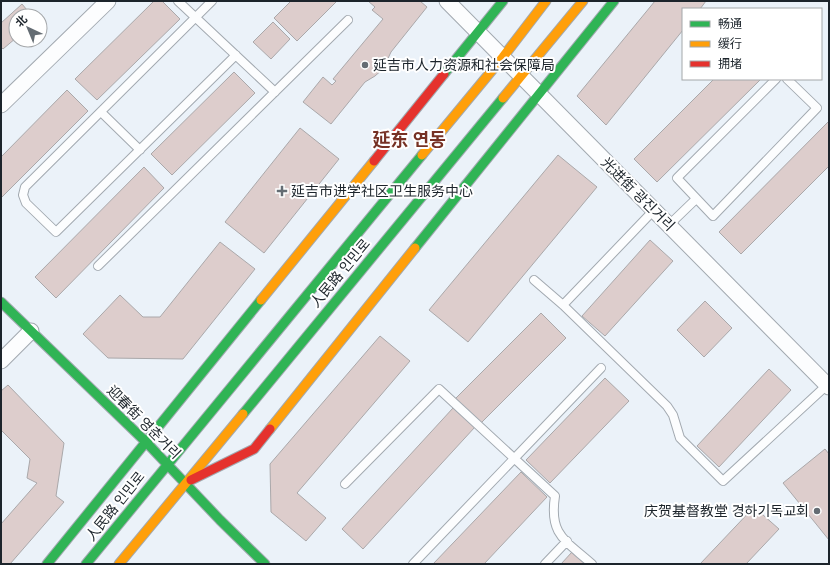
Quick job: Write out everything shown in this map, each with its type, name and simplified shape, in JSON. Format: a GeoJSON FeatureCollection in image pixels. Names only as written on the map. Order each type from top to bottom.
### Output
{"type":"FeatureCollection","features":[{"type":"Feature","properties":{"kind":"street"},"geometry":{"type":"LineString","coordinates":[[1,105],[108,1]]}},
{"type":"Feature","properties":{"kind":"street","name":"光进街 광진거리"},"geometry":{"type":"LineString","coordinates":[[447,1],[828,386]]}},
{"type":"Feature","properties":{"kind":"street"},"geometry":{"type":"LineString","coordinates":[[47,564],[368,173],[503,1]]}},
{"type":"Feature","properties":{"kind":"street","name":"人民路 인민로"},"geometry":{"type":"LineString","coordinates":[[86,564],[383,197],[503,57],[546,1]]}},
{"type":"Feature","properties":{"kind":"street","name":"人民路 인민로"},"geometry":{"type":"LineString","coordinates":[[119,564],[583,1]]}},
{"type":"Feature","properties":{"kind":"street"},"geometry":{"type":"LineString","coordinates":[[185,483],[254,449],[614,1]]}},
{"type":"Feature","properties":{"kind":"street","name":"迎春街 영춘거리"},"geometry":{"type":"LineString","coordinates":[[1,302],[146,442],[265,564]]}},
{"type":"Feature","properties":{"kind":"street"},"geometry":{"type":"LineString","coordinates":[[1,361],[31,331]]}},
{"type":"Feature","properties":{"kind":"lane"},"geometry":{"type":"LineString","coordinates":[[178,1],[275,92]]}},
{"type":"Feature","properties":{"kind":"lane"},"geometry":{"type":"LineString","coordinates":[[212,1],[25,187],[23,195],[26,203],[56,232],[236,55]]}},
{"type":"Feature","properties":{"kind":"lane"},"geometry":{"type":"LineString","coordinates":[[98,266],[348,20]]}},
{"type":"Feature","properties":{"kind":"lane"},"geometry":{"type":"LineString","coordinates":[[775,80],[677,178],[713,216],[817,108],[788,80]]}},
{"type":"Feature","properties":{"kind":"lane"},"geometry":{"type":"LineString","coordinates":[[101,112],[140,150]]}},
{"type":"Feature","properties":{"kind":"lane"},"geometry":{"type":"LineString","coordinates":[[669,225],[696,199]]}},
{"type":"Feature","properties":{"kind":"lane"},"geometry":{"type":"LineString","coordinates":[[563,305],[654,210]]}},
{"type":"Feature","properties":{"kind":"lane"},"geometry":{"type":"LineString","coordinates":[[534,280],[563,305],[667,406],[673,415],[680,438],[723,481],[828,386]]}},
{"type":"Feature","properties":{"kind":"lane"},"geometry":{"type":"LineString","coordinates":[[414,564],[601,368]]}},
{"type":"Feature","properties":{"kind":"lane"},"geometry":{"type":"LineString","coordinates":[[346,484],[439,389],[555,496],[552,512],[558,533],[592,564]]}},
{"type":"Feature","properties":{"kind":"lane"},"geometry":{"type":"LineString","coordinates":[[545,564],[567,541]]}},
{"type":"Feature","properties":{"kind":"building"},"geometry":{"type":"Polygon","coordinates":[[[154,1],[162,1],[180,19],[97,100],[75,79],[154,1]]]}},
{"type":"Feature","properties":{"kind":"building"},"geometry":{"type":"Polygon","coordinates":[[[291,1],[337,1],[297,41],[274,18],[291,1]]]}},
{"type":"Feature","properties":{"kind":"building","name":"延吉市人力资源和社会保障局"},"geometry":{"type":"Polygon","coordinates":[[[368,1],[420,1],[427,7],[391,52],[383,69],[365,82],[331,124],[303,102],[323,77],[332,85],[336,81],[333,79],[383,19],[372,10],[375,7],[368,1]]]}},
{"type":"Feature","properties":{"kind":"building"},"geometry":{"type":"Polygon","coordinates":[[[655,1],[706,1],[701,8],[682,8],[682,31],[606,125],[577,96],[655,1]]]}},
{"type":"Feature","properties":{"kind":"building"},"geometry":{"type":"Polygon","coordinates":[[[22,4],[25,8],[18,8],[22,4]]]}},
{"type":"Feature","properties":{"kind":"building"},"geometry":{"type":"Polygon","coordinates":[[[8,17],[8,45],[3,49],[1,47],[1,23],[8,17]]]}},
{"type":"Feature","properties":{"kind":"building"},"geometry":{"type":"Polygon","coordinates":[[[273,22],[290,39],[271,59],[253,42],[273,22]]]}},
{"type":"Feature","properties":{"kind":"building"},"geometry":{"type":"Polygon","coordinates":[[[234,72],[255,93],[172,175],[151,154],[234,72]]]}},
{"type":"Feature","properties":{"kind":"building"},"geometry":{"type":"Polygon","coordinates":[[[713,80],[760,80],[657,182],[634,159],[713,80]]]}},
{"type":"Feature","properties":{"kind":"building"},"geometry":{"type":"Polygon","coordinates":[[[67,90],[88,111],[1,198],[1,157],[67,90]]]}},
{"type":"Feature","properties":{"kind":"building"},"geometry":{"type":"Polygon","coordinates":[[[829,121],[829,166],[741,254],[719,232],[829,121]]]}},
{"type":"Feature","properties":{"kind":"building","name":"延吉市进学社区卫生服务中心"},"geometry":{"type":"Polygon","coordinates":[[[300,128],[339,159],[264,253],[225,222],[300,128]]]}},
{"type":"Feature","properties":{"kind":"building"},"geometry":{"type":"Polygon","coordinates":[[[558,155],[597,187],[468,342],[429,310],[558,155]]]}},
{"type":"Feature","properties":{"kind":"building"},"geometry":{"type":"Polygon","coordinates":[[[144,167],[164,188],[56,298],[35,277],[144,167]]]}},
{"type":"Feature","properties":{"kind":"building"},"geometry":{"type":"Polygon","coordinates":[[[650,240],[673,261],[605,336],[582,316],[650,240]]]}},
{"type":"Feature","properties":{"kind":"building"},"geometry":{"type":"Polygon","coordinates":[[[220,242],[255,269],[183,359],[108,358],[83,334],[120,295],[143,317],[160,317],[220,242]]]}},
{"type":"Feature","properties":{"kind":"building"},"geometry":{"type":"Polygon","coordinates":[[[705,301],[732,328],[704,357],[677,330],[705,301]]]}},
{"type":"Feature","properties":{"kind":"building"},"geometry":{"type":"Polygon","coordinates":[[[541,313],[566,338],[479,425],[454,400],[541,313]]]}},
{"type":"Feature","properties":{"kind":"building"},"geometry":{"type":"Polygon","coordinates":[[[380,336],[410,361],[297,493],[326,518],[306,541],[271,512],[270,464],[380,336]]]}},
{"type":"Feature","properties":{"kind":"building"},"geometry":{"type":"Polygon","coordinates":[[[769,369],[791,390],[719,467],[697,446],[769,369]]]}},
{"type":"Feature","properties":{"kind":"building"},"geometry":{"type":"Polygon","coordinates":[[[605,378],[629,401],[550,483],[526,460],[605,378]]]}},
{"type":"Feature","properties":{"kind":"building"},"geometry":{"type":"Polygon","coordinates":[[[8,385],[64,443],[56,496],[64,502],[10,564],[1,564],[1,524],[37,483],[27,478],[30,459],[1,430],[1,391],[8,385]]]}},
{"type":"Feature","properties":{"kind":"building"},"geometry":{"type":"Polygon","coordinates":[[[453,408],[475,427],[363,549],[342,529],[453,408]]]}},
{"type":"Feature","properties":{"kind":"building","name":"庆贺基督教堂 경하기독교회"},"geometry":{"type":"Polygon","coordinates":[[[825,449],[829,454],[829,540],[783,483],[825,449]]]}},
{"type":"Feature","properties":{"kind":"building"},"geometry":{"type":"Polygon","coordinates":[[[521,472],[547,497],[484,564],[433,564],[521,472]]]}},
{"type":"Feature","properties":{"kind":"building"},"geometry":{"type":"Polygon","coordinates":[[[754,507],[779,529],[746,564],[700,564],[754,507]]]}},
{"type":"Feature","properties":{"kind":"building"},"geometry":{"type":"Polygon","coordinates":[[[572,552],[585,564],[561,564],[572,552]]]}},
{"type":"Feature","properties":{"kind":"traffic: fast"},"geometry":{"type":"LineString","coordinates":[[444,74],[503,1]]}},
{"type":"Feature","properties":{"kind":"traffic: fast"},"geometry":{"type":"LineString","coordinates":[[415,248],[614,1]]}},
{"type":"Feature","properties":{"kind":"traffic: fast"},"geometry":{"type":"LineString","coordinates":[[243,414],[503,98]]}},
{"type":"Feature","properties":{"kind":"traffic: fast"},"geometry":{"type":"LineString","coordinates":[[86,564],[422,155]]}},
{"type":"Feature","properties":{"kind":"traffic: fast"},"geometry":{"type":"LineString","coordinates":[[47,564],[261,300]]}},
{"type":"Feature","properties":{"kind":"traffic: fast"},"geometry":{"type":"LineString","coordinates":[[1,302],[146,442],[220,520],[265,564]]}},
{"type":"Feature","properties":{"kind":"traffic: slow"},"geometry":{"type":"LineString","coordinates":[[422,155],[503,57],[546,1]]}},
{"type":"Feature","properties":{"kind":"traffic: slow"},"geometry":{"type":"LineString","coordinates":[[503,98],[583,1]]}},
{"type":"Feature","properties":{"kind":"traffic: slow"},"geometry":{"type":"LineString","coordinates":[[261,300],[374,161]]}},
{"type":"Feature","properties":{"kind":"traffic: slow"},"geometry":{"type":"LineString","coordinates":[[270,429],[415,248]]}},
{"type":"Feature","properties":{"kind":"traffic: slow"},"geometry":{"type":"LineString","coordinates":[[119,564],[243,414]]}},
{"type":"Feature","properties":{"kind":"traffic: jam"},"geometry":{"type":"LineString","coordinates":[[374,161],[444,74]]}},
{"type":"Feature","properties":{"kind":"traffic: jam"},"geometry":{"type":"LineString","coordinates":[[191,480],[254,449],[270,429]]}},
{"type":"Feature","properties":{"kind":"place","name":"延吉市人力资源和社会保障局"},"geometry":{"type":"Point","coordinates":[365,65]}},
{"type":"Feature","properties":{"kind":"place","name":"延吉市进学社区卫生服务中心"},"geometry":{"type":"Point","coordinates":[282,191]}},
{"type":"Feature","properties":{"kind":"place","name":"庆贺基督教堂 경하기독교회"},"geometry":{"type":"Point","coordinates":[817,511]}},
{"type":"Feature","properties":{"kind":"district","name":"延东 연동"},"geometry":{"type":"Point","coordinates":[409,140]}}]}
